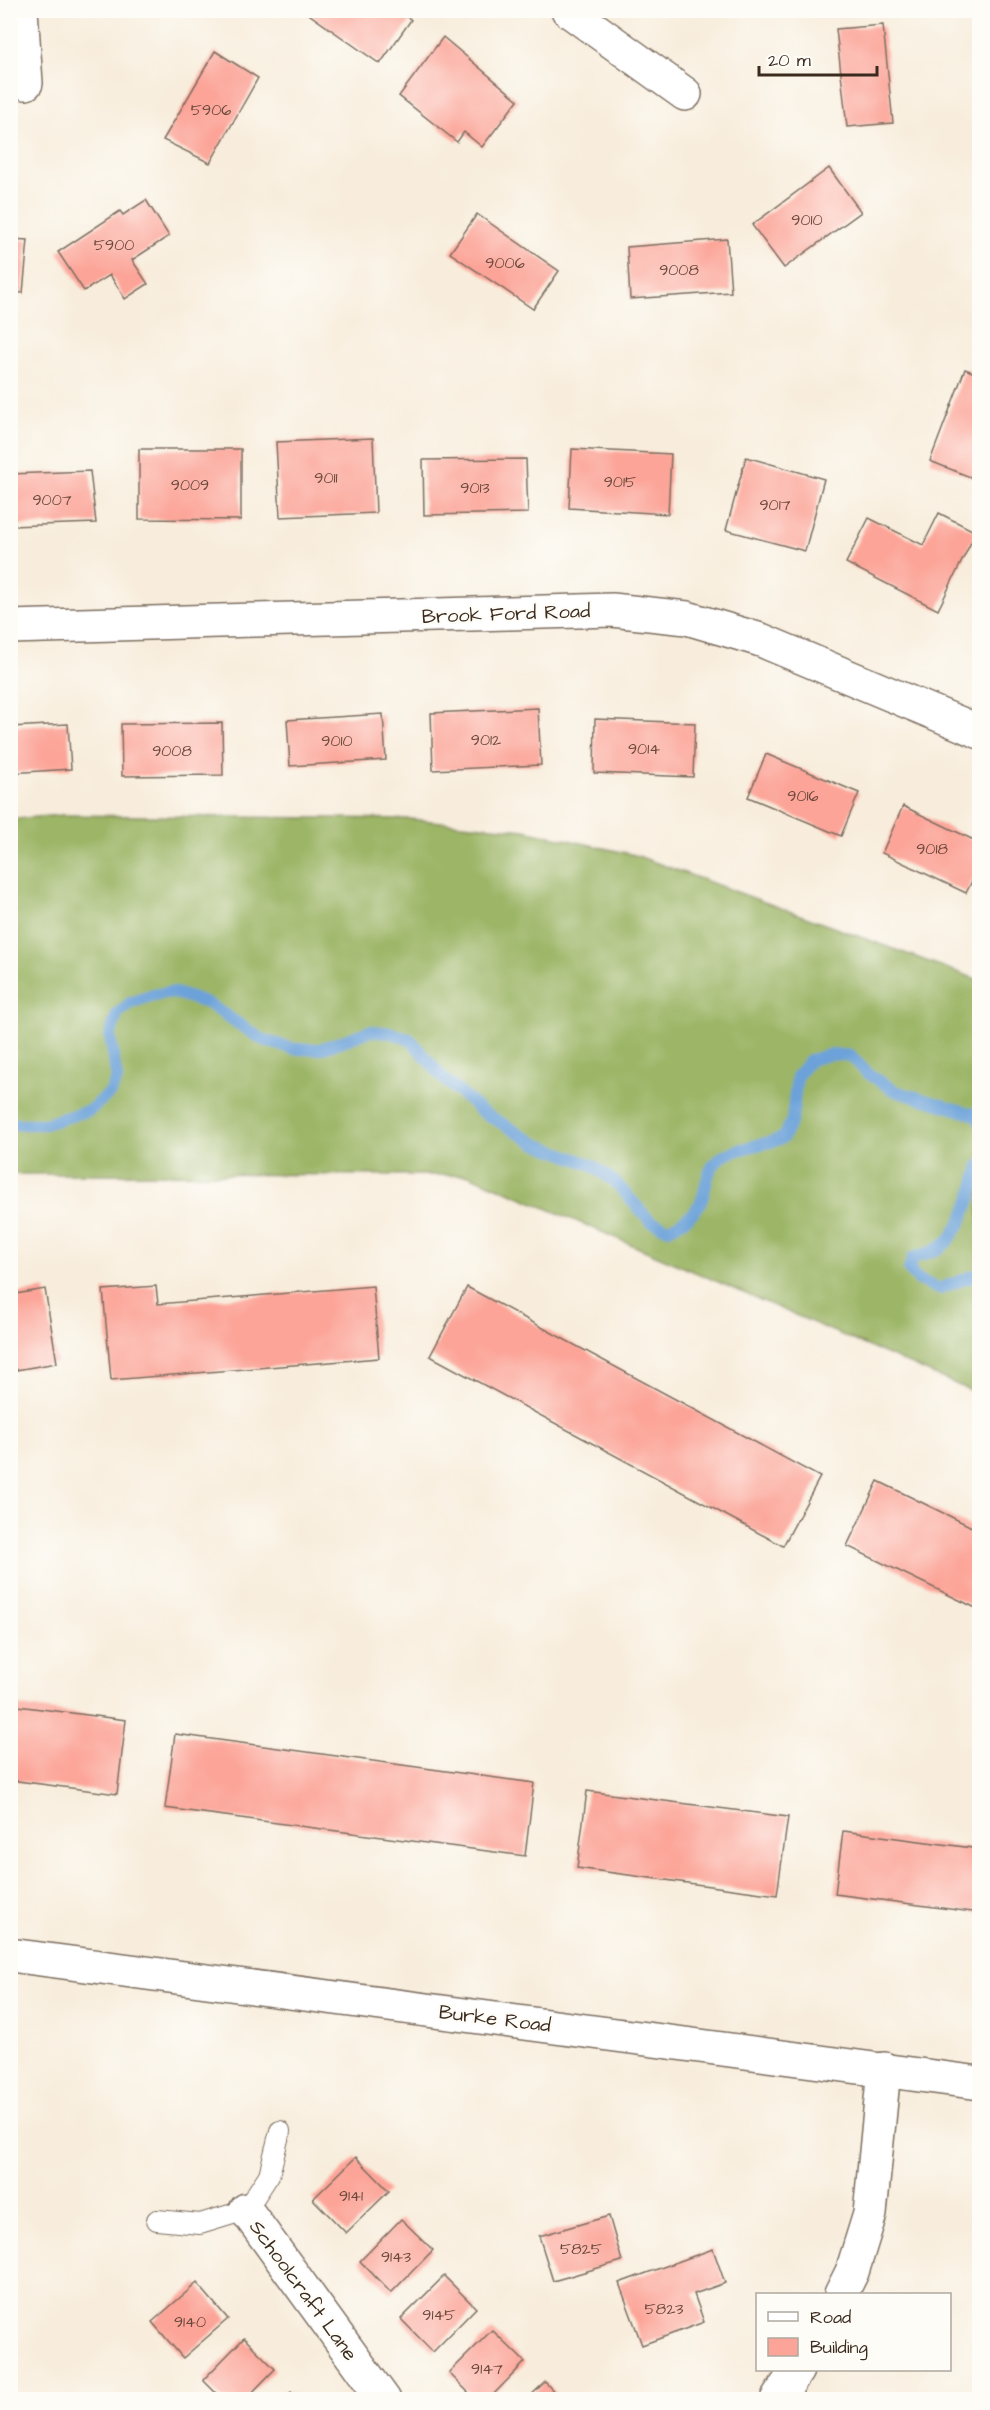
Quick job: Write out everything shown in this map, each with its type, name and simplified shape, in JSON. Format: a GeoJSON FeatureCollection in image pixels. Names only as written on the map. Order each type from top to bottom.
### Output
{"type":"FeatureCollection","features":[{"type":"Feature","properties":{"kind":"street"},"geometry":{"type":"LineString","coordinates":[[21,10],[26,83]]}},
{"type":"Feature","properties":{"kind":"street"},"geometry":{"type":"LineString","coordinates":[[568,10],[685,94]]}},
{"type":"Feature","properties":{"kind":"street","name":"Brook Ford Road"},"geometry":{"type":"LineString","coordinates":[[10,627],[612,610],[676,617],[761,640],[980,732]]}},
{"type":"Feature","properties":{"kind":"street","name":"Burke Road"},"geometry":{"type":"LineString","coordinates":[[10,1955],[980,2083]]}},
{"type":"Feature","properties":{"kind":"street"},"geometry":{"type":"LineString","coordinates":[[841,2293],[852,2272],[870,2214],[884,2069]]}},
{"type":"Feature","properties":{"kind":"street","name":"Schoolcraft Lane"},"geometry":{"type":"LineString","coordinates":[[246,2210],[384,2400]]}},
{"type":"Feature","properties":{"kind":"street"},"geometry":{"type":"LineString","coordinates":[[777,2400],[796,2371]]}},
{"type":"Feature","properties":{"kind":"lane","name":"Schoolcraft Lane"},"geometry":{"type":"LineString","coordinates":[[157,2220],[200,2224],[246,2210],[269,2175],[280,2131]]}},
{"type":"Feature","properties":{"kind":"green space"},"geometry":{"type":"Polygon","coordinates":[[[63,815],[410,819],[524,830],[635,855],[979,980],[979,1394],[469,1175],[11,1174],[11,819],[63,815]]]}},
{"type":"Feature","properties":{"kind":"building"},"geometry":{"type":"Polygon","coordinates":[[[303,10],[398,10],[411,20],[380,64],[303,10]]]}},
{"type":"Feature","properties":{"kind":"building"},"geometry":{"type":"Polygon","coordinates":[[[883,25],[893,123],[847,127],[836,29],[883,25]]]}},
{"type":"Feature","properties":{"kind":"building"},"geometry":{"type":"Polygon","coordinates":[[[443,37],[518,100],[482,147],[464,132],[457,142],[399,96],[443,37]]]}},
{"type":"Feature","properties":{"kind":"building"},"geometry":{"type":"Polygon","coordinates":[[[215,51],[258,78],[210,163],[163,140],[215,51]]]}},
{"type":"Feature","properties":{"kind":"building"},"geometry":{"type":"Polygon","coordinates":[[[829,168],[861,212],[784,268],[752,225],[829,168]]]}},
{"type":"Feature","properties":{"kind":"building"},"geometry":{"type":"Polygon","coordinates":[[[146,200],[169,236],[132,260],[148,284],[125,299],[110,275],[84,291],[58,252],[120,211],[123,215],[146,200]]]}},
{"type":"Feature","properties":{"kind":"building"},"geometry":{"type":"Polygon","coordinates":[[[477,214],[559,271],[533,309],[450,253],[477,214]]]}},
{"type":"Feature","properties":{"kind":"building"},"geometry":{"type":"Polygon","coordinates":[[[10,239],[28,240],[23,293],[10,292],[10,239]]]}},
{"type":"Feature","properties":{"kind":"building"},"geometry":{"type":"Polygon","coordinates":[[[727,239],[731,292],[630,299],[627,247],[727,239]]]}},
{"type":"Feature","properties":{"kind":"building"},"geometry":{"type":"Polygon","coordinates":[[[965,369],[980,375],[980,481],[930,461],[965,369]]]}},
{"type":"Feature","properties":{"kind":"building"},"geometry":{"type":"Polygon","coordinates":[[[373,438],[376,513],[280,517],[276,442],[373,438]]]}},
{"type":"Feature","properties":{"kind":"building"},"geometry":{"type":"Polygon","coordinates":[[[139,449],[241,449],[241,520],[139,519],[139,449]]]}},
{"type":"Feature","properties":{"kind":"building"},"geometry":{"type":"Polygon","coordinates":[[[572,449],[671,454],[668,514],[569,508],[572,449]]]}},
{"type":"Feature","properties":{"kind":"building"},"geometry":{"type":"Polygon","coordinates":[[[746,457],[824,479],[805,551],[726,530],[746,457]]]}},
{"type":"Feature","properties":{"kind":"building"},"geometry":{"type":"Polygon","coordinates":[[[526,459],[528,513],[424,515],[423,460],[526,459]]]}},
{"type":"Feature","properties":{"kind":"building"},"geometry":{"type":"Polygon","coordinates":[[[90,471],[96,523],[10,526],[10,474],[90,471]]]}},
{"type":"Feature","properties":{"kind":"building"},"geometry":{"type":"Polygon","coordinates":[[[939,513],[976,532],[938,610],[846,563],[869,518],[923,545],[939,513]]]}},
{"type":"Feature","properties":{"kind":"building"},"geometry":{"type":"Polygon","coordinates":[[[538,708],[541,765],[433,770],[431,713],[538,708]]]}},
{"type":"Feature","properties":{"kind":"building"},"geometry":{"type":"Polygon","coordinates":[[[383,714],[386,760],[290,766],[287,720],[383,714]]]}},
{"type":"Feature","properties":{"kind":"building"},"geometry":{"type":"Polygon","coordinates":[[[595,719],[695,723],[693,777],[594,773],[595,719]]]}},
{"type":"Feature","properties":{"kind":"building"},"geometry":{"type":"Polygon","coordinates":[[[222,723],[223,775],[122,776],[121,724],[222,723]]]}},
{"type":"Feature","properties":{"kind":"building"},"geometry":{"type":"Polygon","coordinates":[[[68,724],[71,769],[10,773],[10,727],[68,724]]]}},
{"type":"Feature","properties":{"kind":"building"},"geometry":{"type":"Polygon","coordinates":[[[766,754],[859,793],[841,836],[748,797],[766,754]]]}},
{"type":"Feature","properties":{"kind":"building"},"geometry":{"type":"Polygon","coordinates":[[[903,806],[980,843],[980,865],[966,893],[882,853],[903,806]]]}},
{"type":"Feature","properties":{"kind":"building"},"geometry":{"type":"Polygon","coordinates":[[[156,1286],[158,1304],[373,1286],[379,1358],[111,1380],[103,1290],[156,1286]]]}},
{"type":"Feature","properties":{"kind":"building"},"geometry":{"type":"Polygon","coordinates":[[[467,1287],[820,1477],[783,1546],[430,1356],[467,1287]]]}},
{"type":"Feature","properties":{"kind":"building"},"geometry":{"type":"Polygon","coordinates":[[[45,1289],[57,1363],[10,1371],[10,1295],[45,1289]]]}},
{"type":"Feature","properties":{"kind":"building"},"geometry":{"type":"Polygon","coordinates":[[[878,1481],[980,1531],[980,1610],[847,1546],[878,1481]]]}},
{"type":"Feature","properties":{"kind":"building"},"geometry":{"type":"Polygon","coordinates":[[[10,1705],[126,1720],[117,1794],[10,1780],[10,1705]]]}},
{"type":"Feature","properties":{"kind":"building"},"geometry":{"type":"Polygon","coordinates":[[[175,1734],[534,1783],[525,1856],[165,1808],[175,1734]]]}},
{"type":"Feature","properties":{"kind":"building"},"geometry":{"type":"Polygon","coordinates":[[[587,1791],[788,1817],[777,1895],[577,1868],[587,1791]]]}},
{"type":"Feature","properties":{"kind":"building"},"geometry":{"type":"Polygon","coordinates":[[[843,1831],[980,1849],[980,1913],[835,1894],[843,1831]]]}},
{"type":"Feature","properties":{"kind":"building"},"geometry":{"type":"Polygon","coordinates":[[[356,2157],[389,2191],[346,2233],[313,2199],[356,2157]]]}},
{"type":"Feature","properties":{"kind":"building"},"geometry":{"type":"Polygon","coordinates":[[[609,2216],[622,2261],[553,2281],[539,2236],[609,2216]]]}},
{"type":"Feature","properties":{"kind":"building"},"geometry":{"type":"Polygon","coordinates":[[[401,2219],[433,2250],[391,2293],[360,2261],[401,2219]]]}},
{"type":"Feature","properties":{"kind":"building"},"geometry":{"type":"Polygon","coordinates":[[[713,2249],[725,2283],[694,2294],[704,2322],[642,2345],[619,2283],[713,2249]]]}},
{"type":"Feature","properties":{"kind":"building"},"geometry":{"type":"Polygon","coordinates":[[[444,2276],[476,2308],[433,2352],[401,2319],[444,2276]]]}},
{"type":"Feature","properties":{"kind":"building"},"geometry":{"type":"Polygon","coordinates":[[[197,2283],[228,2319],[183,2358],[152,2322],[197,2283]]]}},
{"type":"Feature","properties":{"kind":"building"},"geometry":{"type":"Polygon","coordinates":[[[492,2330],[525,2362],[488,2400],[476,2400],[449,2373],[492,2330]]]}},
{"type":"Feature","properties":{"kind":"building"},"geometry":{"type":"Polygon","coordinates":[[[244,2338],[275,2369],[245,2400],[223,2400],[203,2380],[244,2338]]]}},
{"type":"Feature","properties":{"kind":"building"},"geometry":{"type":"Polygon","coordinates":[[[545,2382],[562,2400],[526,2400],[545,2382]]]}},
{"type":"Feature","properties":{"kind":"building"},"geometry":{"type":"Polygon","coordinates":[[[291,2392],[299,2400],[283,2400],[291,2392]]]}},
{"type":"Feature","properties":{"kind":"waterway"},"geometry":{"type":"LineString","coordinates":[[10,1124],[45,1124],[90,1110],[110,1093],[117,1079],[110,1036],[117,1014],[130,1003],[153,995],[172,992],[207,1003],[263,1040],[294,1049],[320,1049],[370,1031],[392,1033],[411,1040],[443,1078],[481,1111],[537,1144],[592,1165],[615,1182],[650,1221],[669,1229],[697,1209],[709,1173],[718,1160],[731,1152],[783,1138],[792,1120],[797,1076],[810,1060],[832,1054],[851,1056],[866,1072],[895,1091],[976,1115],[980,1122]]}},
{"type":"Feature","properties":{"kind":"waterway"},"geometry":{"type":"LineString","coordinates":[[980,1165],[968,1205],[954,1234],[940,1248],[913,1258],[909,1270],[919,1280],[939,1289],[980,1273]]}}]}
